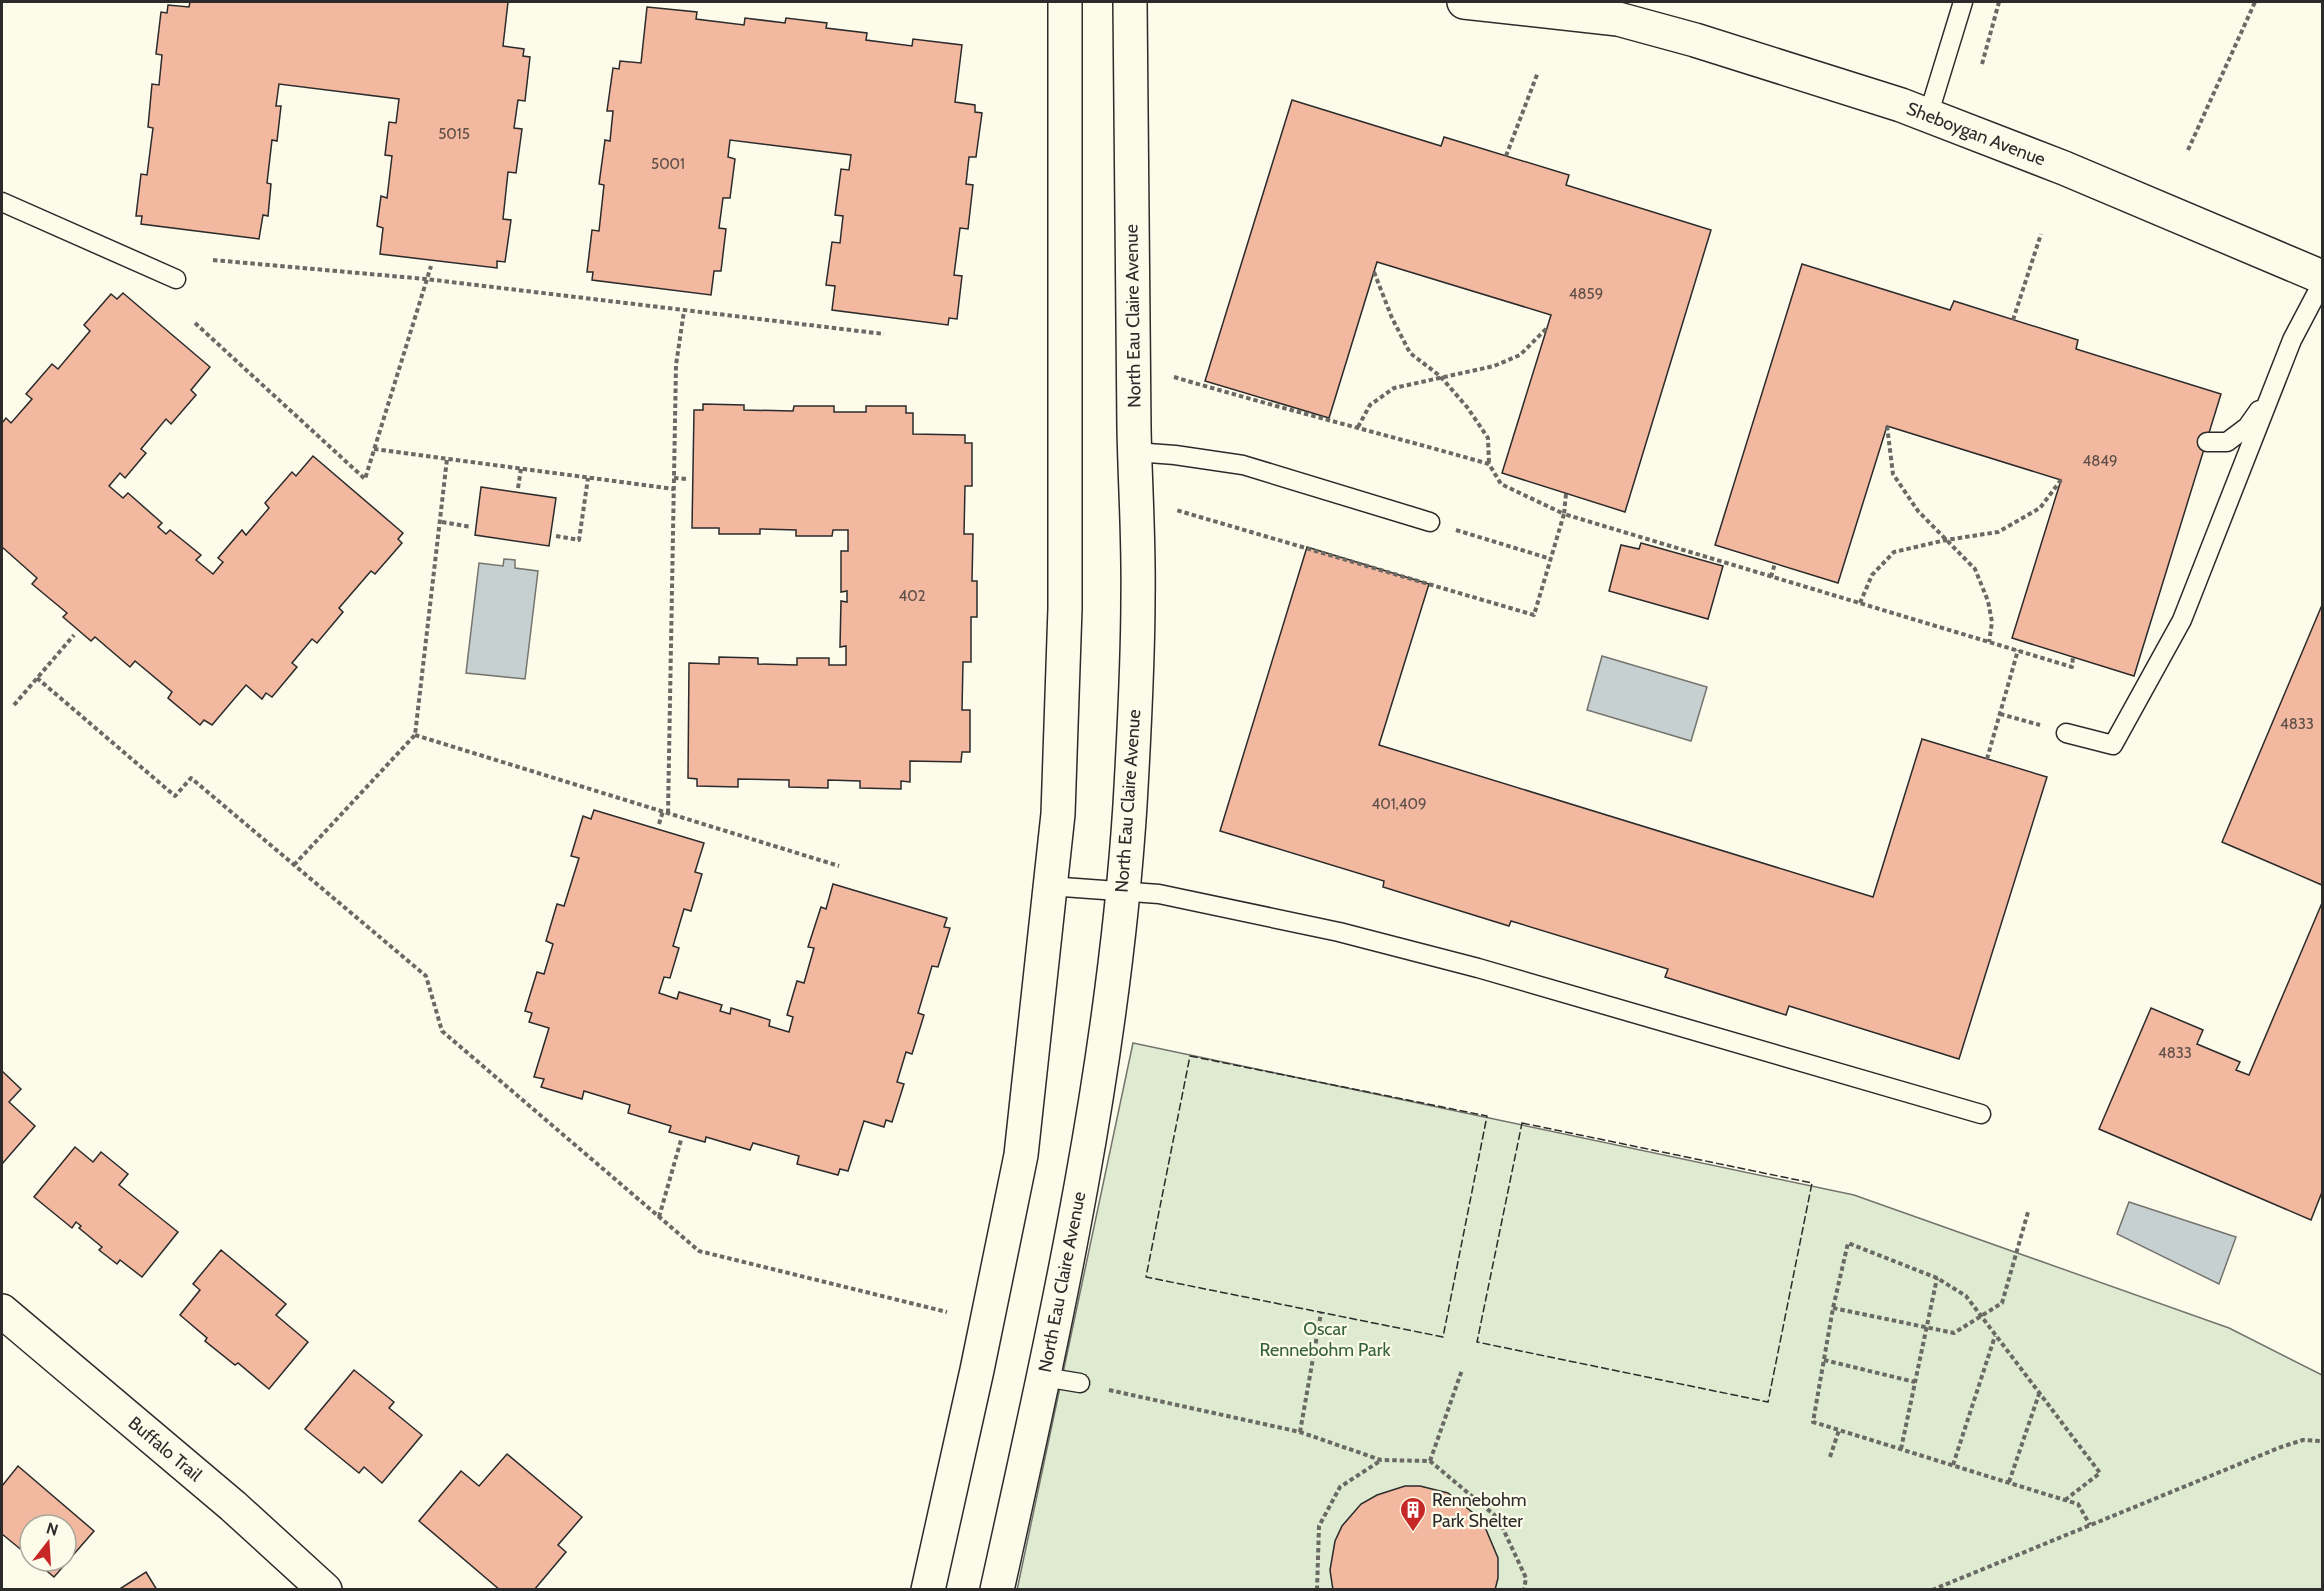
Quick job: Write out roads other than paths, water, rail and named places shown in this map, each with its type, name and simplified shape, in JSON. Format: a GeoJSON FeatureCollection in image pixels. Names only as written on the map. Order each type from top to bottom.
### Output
{"type":"FeatureCollection","features":[{"type":"Feature","properties":{"kind":"street"},"geometry":{"type":"LineString","coordinates":[[928,1590],[977,1370],[1021,1155],[1058,814],[1065,608],[1065,2]]}},
{"type":"Feature","properties":{"kind":"street","name":"North Eau Claire Avenue"},"geometry":{"type":"LineString","coordinates":[[996,1590],[1044,1377],[1102,1064],[1130,807],[1138,597],[1130,2]]}},
{"type":"Feature","properties":{"kind":"street","name":"Sheboygan Avenue"},"geometry":{"type":"LineString","coordinates":[[1464,2],[1618,19]]}},
{"type":"Feature","properties":{"kind":"street","name":"Sheboygan Avenue"},"geometry":{"type":"LineString","coordinates":[[1573,2],[1618,19],[1695,40],[1928,116],[2064,168],[2322,277]]}},
{"type":"Feature","properties":{"kind":"street","name":"Buffalo Trail"},"geometry":{"type":"LineString","coordinates":[[2,1311],[233,1506],[326,1590]]}},
{"type":"Feature","properties":{"kind":"lane"},"geometry":{"type":"LineString","coordinates":[[1928,116],[1963,2]]}},
{"type":"Feature","properties":{"kind":"lane"},"geometry":{"type":"LineString","coordinates":[[2,202],[176,279]]}},
{"type":"Feature","properties":{"kind":"lane"},"geometry":{"type":"LineString","coordinates":[[2066,733],[2113,745],[2182,620],[2292,340],[2322,283]]}},
{"type":"Feature","properties":{"kind":"lane"},"geometry":{"type":"LineString","coordinates":[[2207,442],[2228,442],[2247,427],[2271,394]]}},
{"type":"Feature","properties":{"kind":"lane"},"geometry":{"type":"LineString","coordinates":[[1135,452],[1175,455],[1243,465],[1430,522]]}},
{"type":"Feature","properties":{"kind":"lane"},"geometry":{"type":"LineString","coordinates":[[1050,886],[1159,894],[1339,932],[1478,968],[1981,1114]]}},
{"type":"Feature","properties":{"kind":"lane"},"geometry":{"type":"LineString","coordinates":[[1044,1377],[1080,1383]]}},
{"type":"Feature","properties":{"kind":"place","name":"Rennebohm Park Shelter"},"geometry":{"type":"Point","coordinates":[1413,1533]}},
{"type":"Feature","properties":{"kind":"park label","name":"Oscar Rennebohm Park"},"geometry":{"type":"Point","coordinates":[1325,1339]}}]}
